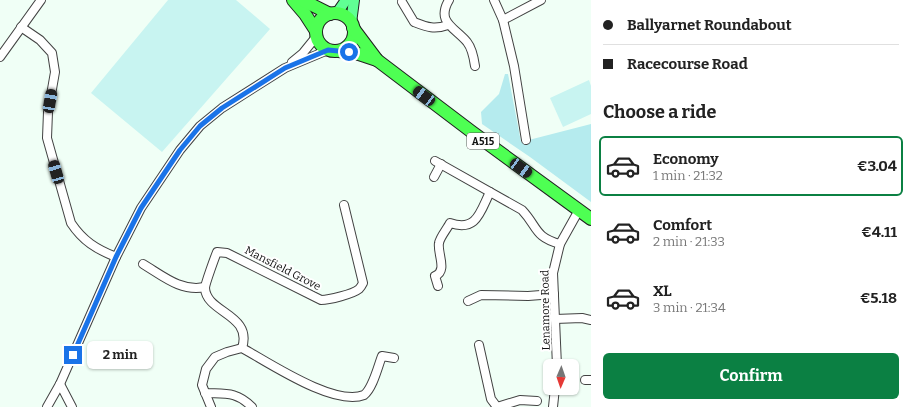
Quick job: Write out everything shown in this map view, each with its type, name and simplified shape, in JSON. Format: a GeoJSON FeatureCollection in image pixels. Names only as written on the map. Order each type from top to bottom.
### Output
{"type":"FeatureCollection","features":[{"type":"Feature","properties":{"kind":"highway"},"geometry":{"type":"LineString","coordinates":[[293,0],[305,14],[316,34],[318,43],[333,51],[349,45],[352,40],[352,26]]}},
{"type":"Feature","properties":{"kind":"highway","name":"A515"},"geometry":{"type":"LineString","coordinates":[[302,0],[334,14],[348,18],[352,26],[377,60],[591,219]]}},
{"type":"Feature","properties":{"kind":"highway"},"geometry":{"type":"LineString","coordinates":[[316,34],[320,20],[334,14]]}},
{"type":"Feature","properties":{"kind":"highway","name":"A515"},"geometry":{"type":"LineString","coordinates":[[333,51],[359,54],[377,60]]}},
{"type":"Feature","properties":{"kind":"main road"},"geometry":{"type":"LineString","coordinates":[[334,14],[346,0]]}},
{"type":"Feature","properties":{"kind":"main road"},"geometry":{"type":"LineString","coordinates":[[352,26],[354,0]]}},
{"type":"Feature","properties":{"kind":"street"},"geometry":{"type":"LineString","coordinates":[[0,57],[41,0]]}},
{"type":"Feature","properties":{"kind":"street"},"geometry":{"type":"LineString","coordinates":[[449,0],[444,17],[448,25],[468,43],[475,66]]}},
{"type":"Feature","properties":{"kind":"street"},"geometry":{"type":"LineString","coordinates":[[494,0],[503,20],[514,66],[526,140]]}},
{"type":"Feature","properties":{"kind":"street"},"geometry":{"type":"LineString","coordinates":[[503,20],[541,0]]}},
{"type":"Feature","properties":{"kind":"street"},"geometry":{"type":"LineString","coordinates":[[402,2],[414,22],[432,28],[448,25]]}},
{"type":"Feature","properties":{"kind":"street"},"geometry":{"type":"LineString","coordinates":[[21,27],[40,40],[52,53],[55,72],[48,112],[47,138],[71,223],[78,234],[91,245],[116,257]]}},
{"type":"Feature","properties":{"kind":"street"},"geometry":{"type":"LineString","coordinates":[[46,407],[60,384],[116,257],[141,208],[180,150],[200,126],[222,108],[285,68],[303,53],[316,34]]}},
{"type":"Feature","properties":{"kind":"street"},"geometry":{"type":"LineString","coordinates":[[285,68],[333,51]]}},
{"type":"Feature","properties":{"kind":"street"},"geometry":{"type":"LineString","coordinates":[[434,177],[438,162],[522,210],[538,233],[560,244]]}},
{"type":"Feature","properties":{"kind":"street"},"geometry":{"type":"LineString","coordinates":[[438,286],[435,276],[438,275],[441,270],[439,243],[450,223],[464,226],[475,221],[490,192]]}},
{"type":"Feature","properties":{"kind":"street","name":"Mansfield Grove"},"geometry":{"type":"LineString","coordinates":[[205,287],[217,252],[227,253],[321,300],[326,300],[358,290],[363,284],[344,205]]}},
{"type":"Feature","properties":{"kind":"street","name":"Lenamore Road"},"geometry":{"type":"LineString","coordinates":[[557,359],[554,273],[560,244],[579,210]]}},
{"type":"Feature","properties":{"kind":"street"},"geometry":{"type":"LineString","coordinates":[[143,264],[182,287],[197,289],[205,287],[207,295],[212,302],[236,321],[240,327],[244,334],[242,348]]}},
{"type":"Feature","properties":{"kind":"street"},"geometry":{"type":"LineString","coordinates":[[468,301],[481,295],[528,296],[554,294]]}},
{"type":"Feature","properties":{"kind":"street"},"geometry":{"type":"LineString","coordinates":[[555,319],[582,318],[591,320]]}},
{"type":"Feature","properties":{"kind":"street"},"geometry":{"type":"LineString","coordinates":[[479,345],[490,399],[497,407],[520,400],[537,401]]}},
{"type":"Feature","properties":{"kind":"street"},"geometry":{"type":"LineString","coordinates":[[211,407],[202,385],[206,368],[215,357],[227,352],[242,348],[295,382],[320,395],[346,401],[355,400],[364,395],[370,388],[382,356],[394,358]]}},
{"type":"Feature","properties":{"kind":"street"},"geometry":{"type":"LineString","coordinates":[[60,384],[72,407]]}},
{"type":"Feature","properties":{"kind":"street"},"geometry":{"type":"LineString","coordinates":[[204,393],[234,394],[252,407]]}},
{"type":"Feature","properties":{"kind":"street"},"geometry":{"type":"LineString","coordinates":[[553,407],[554,395]]}},
{"type":"Feature","properties":{"kind":"shaded area"},"geometry":{"type":"Polygon","coordinates":[[[168,0],[236,0],[270,29],[162,152],[91,93],[168,0]]]}},
{"type":"Feature","properties":{"kind":"shaded area"},"geometry":{"type":"Polygon","coordinates":[[[505,74],[508,74],[521,142],[591,124],[591,202],[482,124],[481,112],[499,94],[505,74]]]}},
{"type":"Feature","properties":{"kind":"shaded area"},"geometry":{"type":"Polygon","coordinates":[[[589,80],[591,86],[591,114],[563,127],[550,98],[589,80]]]}},
{"type":"Feature","properties":{"kind":"route"},"geometry":{"type":"LineString","coordinates":[[73,355],[105,280],[141,208],[180,150],[200,126],[222,108],[285,68],[328,50],[333,52],[349,52]]}}]}
